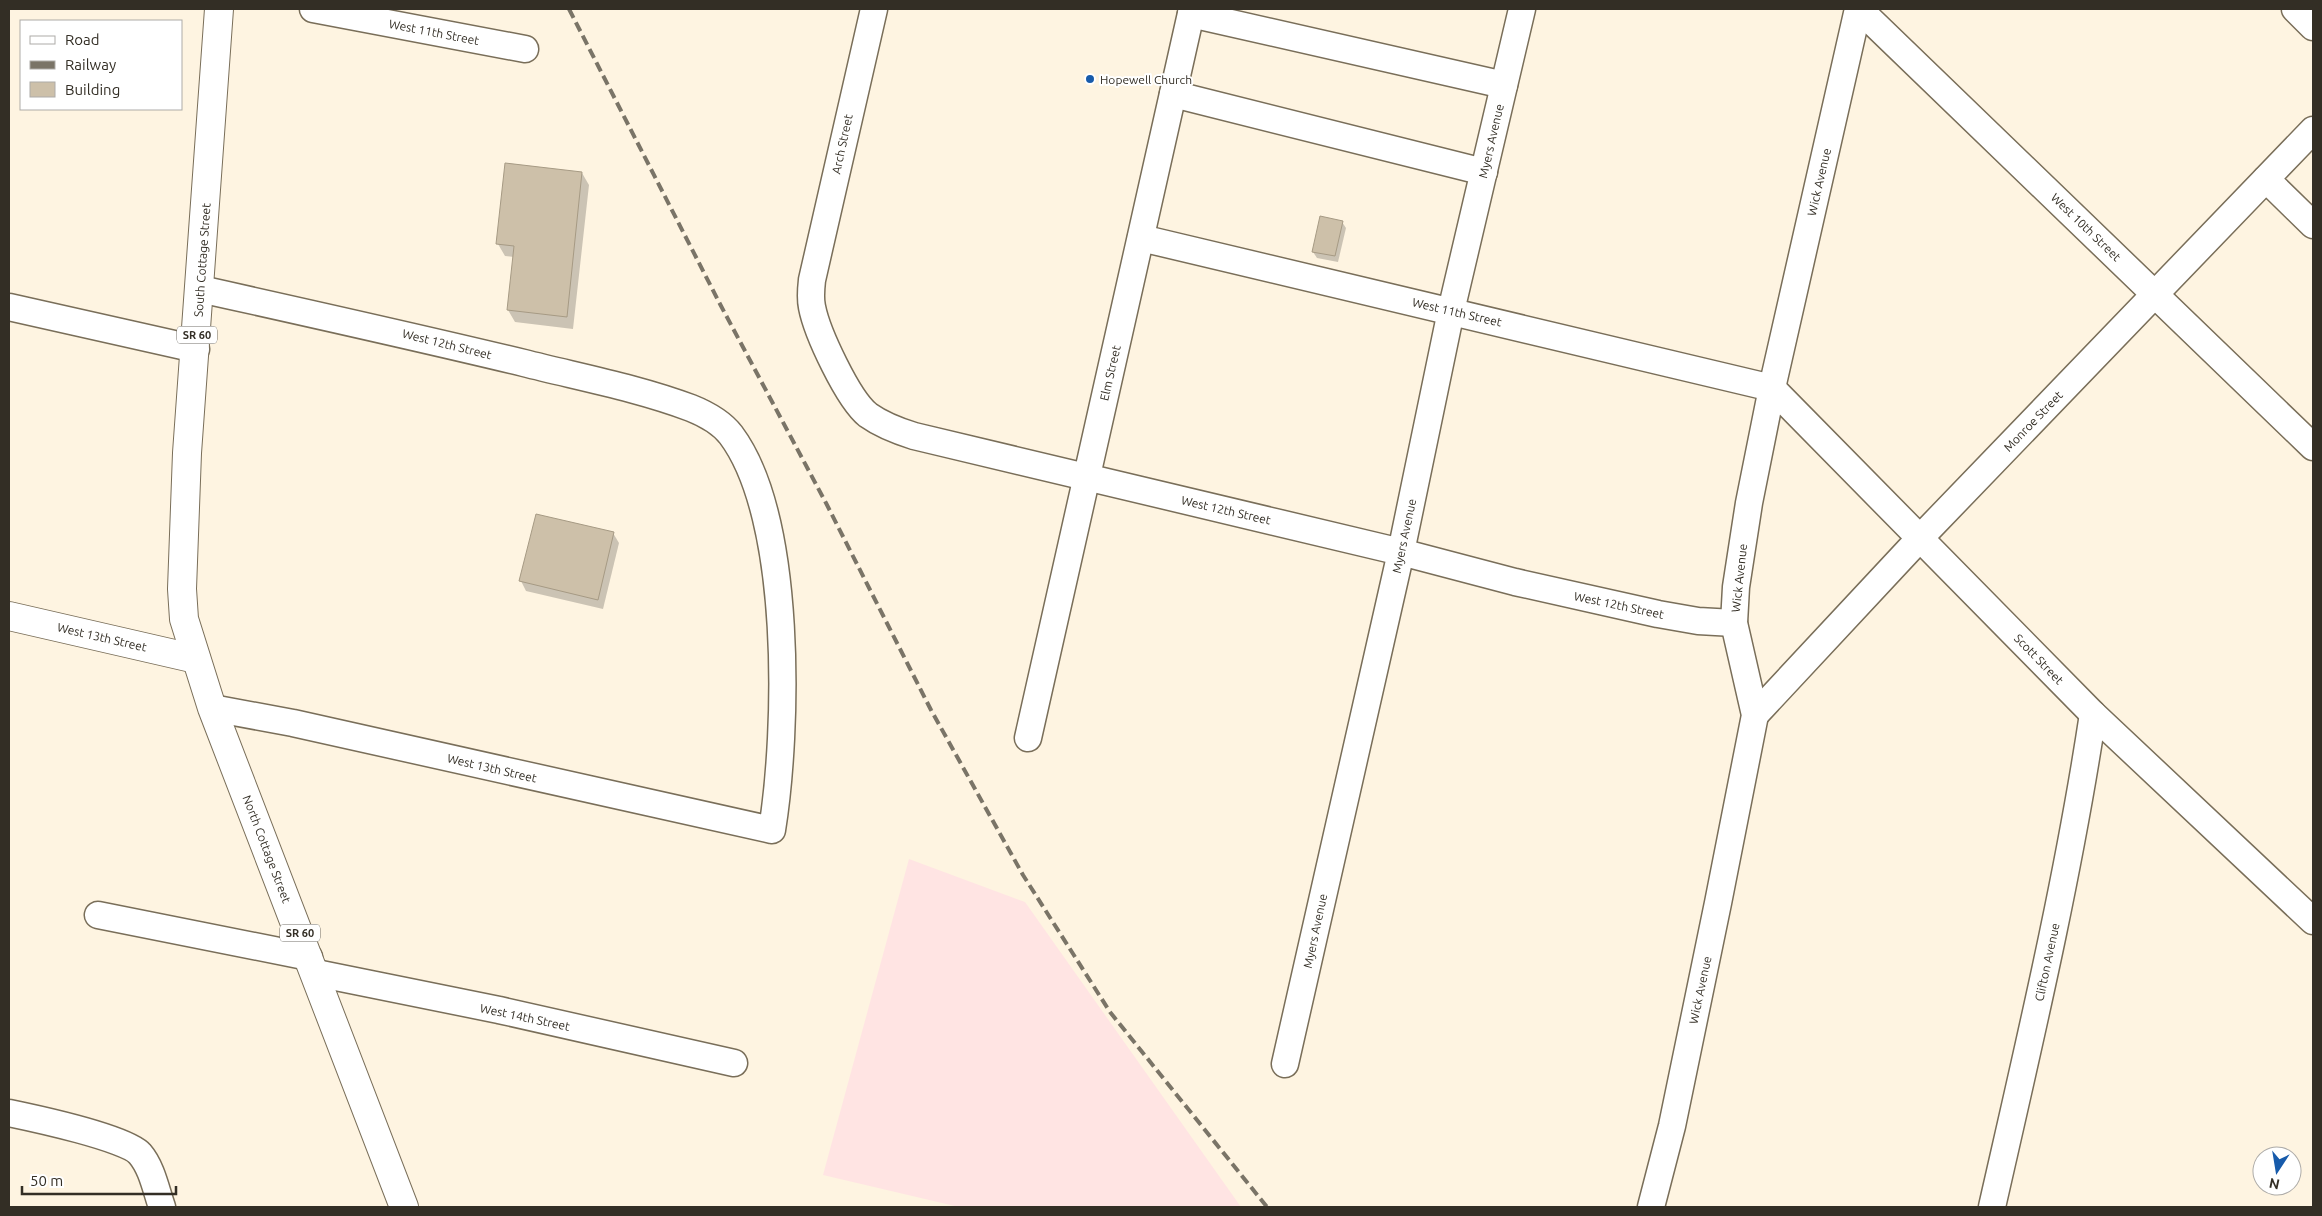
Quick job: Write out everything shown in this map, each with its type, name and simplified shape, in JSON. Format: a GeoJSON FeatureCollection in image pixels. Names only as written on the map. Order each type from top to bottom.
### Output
{"type":"FeatureCollection","features":[{"type":"Feature","properties":{"kind":"main road","name":"South Cottage Street"},"geometry":{"type":"LineString","coordinates":[[196,659],[184,619],[182,589],[187,453],[196,349],[219,9]]}},
{"type":"Feature","properties":{"kind":"main road","name":"West 13th Street"},"geometry":{"type":"LineString","coordinates":[[9,616],[196,659]]}},
{"type":"Feature","properties":{"kind":"main road","name":"North Cottage Street"},"geometry":{"type":"LineString","coordinates":[[196,659],[212,708],[404,1207]]}},
{"type":"Feature","properties":{"kind":"street","name":"West 11th Street"},"geometry":{"type":"LineString","coordinates":[[313,9],[525,49]]}},
{"type":"Feature","properties":{"kind":"street","name":"Arch Street"},"geometry":{"type":"LineString","coordinates":[[812,280],[874,9]]}},
{"type":"Feature","properties":{"kind":"street","name":"Myers Avenue"},"geometry":{"type":"LineString","coordinates":[[1285,1064],[1401,552],[1451,311],[1522,9]]}},
{"type":"Feature","properties":{"kind":"street","name":"West 10th Street"},"geometry":{"type":"LineString","coordinates":[[1858,9],[2313,447]]}},
{"type":"Feature","properties":{"kind":"street","name":"Wick Avenue"},"geometry":{"type":"LineString","coordinates":[[1651,1207],[1678,1097],[1755,715],[1734,623],[1736,587],[1743,540],[1772,388],[1858,9]]}},
{"type":"Feature","properties":{"kind":"street"},"geometry":{"type":"LineString","coordinates":[[2295,9],[2313,27]]}},
{"type":"Feature","properties":{"kind":"street"},"geometry":{"type":"LineString","coordinates":[[1192,11],[1504,86]]}},
{"type":"Feature","properties":{"kind":"street","name":"Elm Street"},"geometry":{"type":"LineString","coordinates":[[1028,738],[1192,11]]}},
{"type":"Feature","properties":{"kind":"street"},"geometry":{"type":"LineString","coordinates":[[1173,94],[1484,172]]}},
{"type":"Feature","properties":{"kind":"street","name":"Monroe Street"},"geometry":{"type":"LineString","coordinates":[[1755,715],[1921,537],[2313,130]]}},
{"type":"Feature","properties":{"kind":"street"},"geometry":{"type":"LineString","coordinates":[[2266,179],[2313,225]]}},
{"type":"Feature","properties":{"kind":"street","name":"West 11th Street"},"geometry":{"type":"LineString","coordinates":[[1141,238],[1772,388]]}},
{"type":"Feature","properties":{"kind":"street","name":"West 12th Street"},"geometry":{"type":"LineString","coordinates":[[812,280],[812,307],[820,332],[848,390],[858,405],[868,415],[892,429],[914,436],[1401,552],[1515,582],[1658,614],[1698,621],[1734,623]]}},
{"type":"Feature","properties":{"kind":"street","name":"West 12th Street"},"geometry":{"type":"LineString","coordinates":[[200,289],[384,329],[644,394],[691,408],[712,418],[730,434],[746,461],[758,491],[771,540],[778,604],[782,675],[777,797],[772,830]]}},
{"type":"Feature","properties":{"kind":"street"},"geometry":{"type":"LineString","coordinates":[[9,307],[196,349]]}},
{"type":"Feature","properties":{"kind":"street","name":"Scott Street"},"geometry":{"type":"LineString","coordinates":[[1772,388],[1921,537],[2093,714],[2313,921]]}},
{"type":"Feature","properties":{"kind":"street","name":"West 13th Street"},"geometry":{"type":"LineString","coordinates":[[212,708],[293,723],[772,830]]}},
{"type":"Feature","properties":{"kind":"street","name":"Clifton Avenue"},"geometry":{"type":"LineString","coordinates":[[1992,1207],[2051,946],[2079,806],[2093,714]]}},
{"type":"Feature","properties":{"kind":"street","name":"West 14th Street"},"geometry":{"type":"LineString","coordinates":[[98,915],[508,1012],[734,1063]]}},
{"type":"Feature","properties":{"kind":"street"},"geometry":{"type":"LineString","coordinates":[[9,1113],[44,1120],[126,1144],[139,1152],[146,1163],[162,1207]]}},
{"type":"Feature","properties":{"kind":"shaded area"},"geometry":{"type":"Polygon","coordinates":[[[909,859],[1025,902],[1241,1207],[959,1207],[823,1175],[909,859]]]}},
{"type":"Feature","properties":{"kind":"building"},"geometry":{"type":"Polygon","coordinates":[[[505,163],[582,172],[567,317],[507,310],[514,246],[496,244],[505,163]]]}},
{"type":"Feature","properties":{"kind":"building"},"geometry":{"type":"Polygon","coordinates":[[[1320,216],[1343,221],[1335,256],[1312,252],[1320,216]]]}},
{"type":"Feature","properties":{"kind":"building"},"geometry":{"type":"Polygon","coordinates":[[[536,514],[614,532],[598,600],[519,581],[536,514]]]}},
{"type":"Feature","properties":{"kind":"railway"},"geometry":{"type":"LineString","coordinates":[[569,9],[720,304],[826,503],[931,710],[1023,875],[1110,1012],[1267,1207]]}},
{"type":"Feature","properties":{"kind":"place","name":"Hopewell Church"},"geometry":{"type":"Point","coordinates":[1090,79]}}]}
